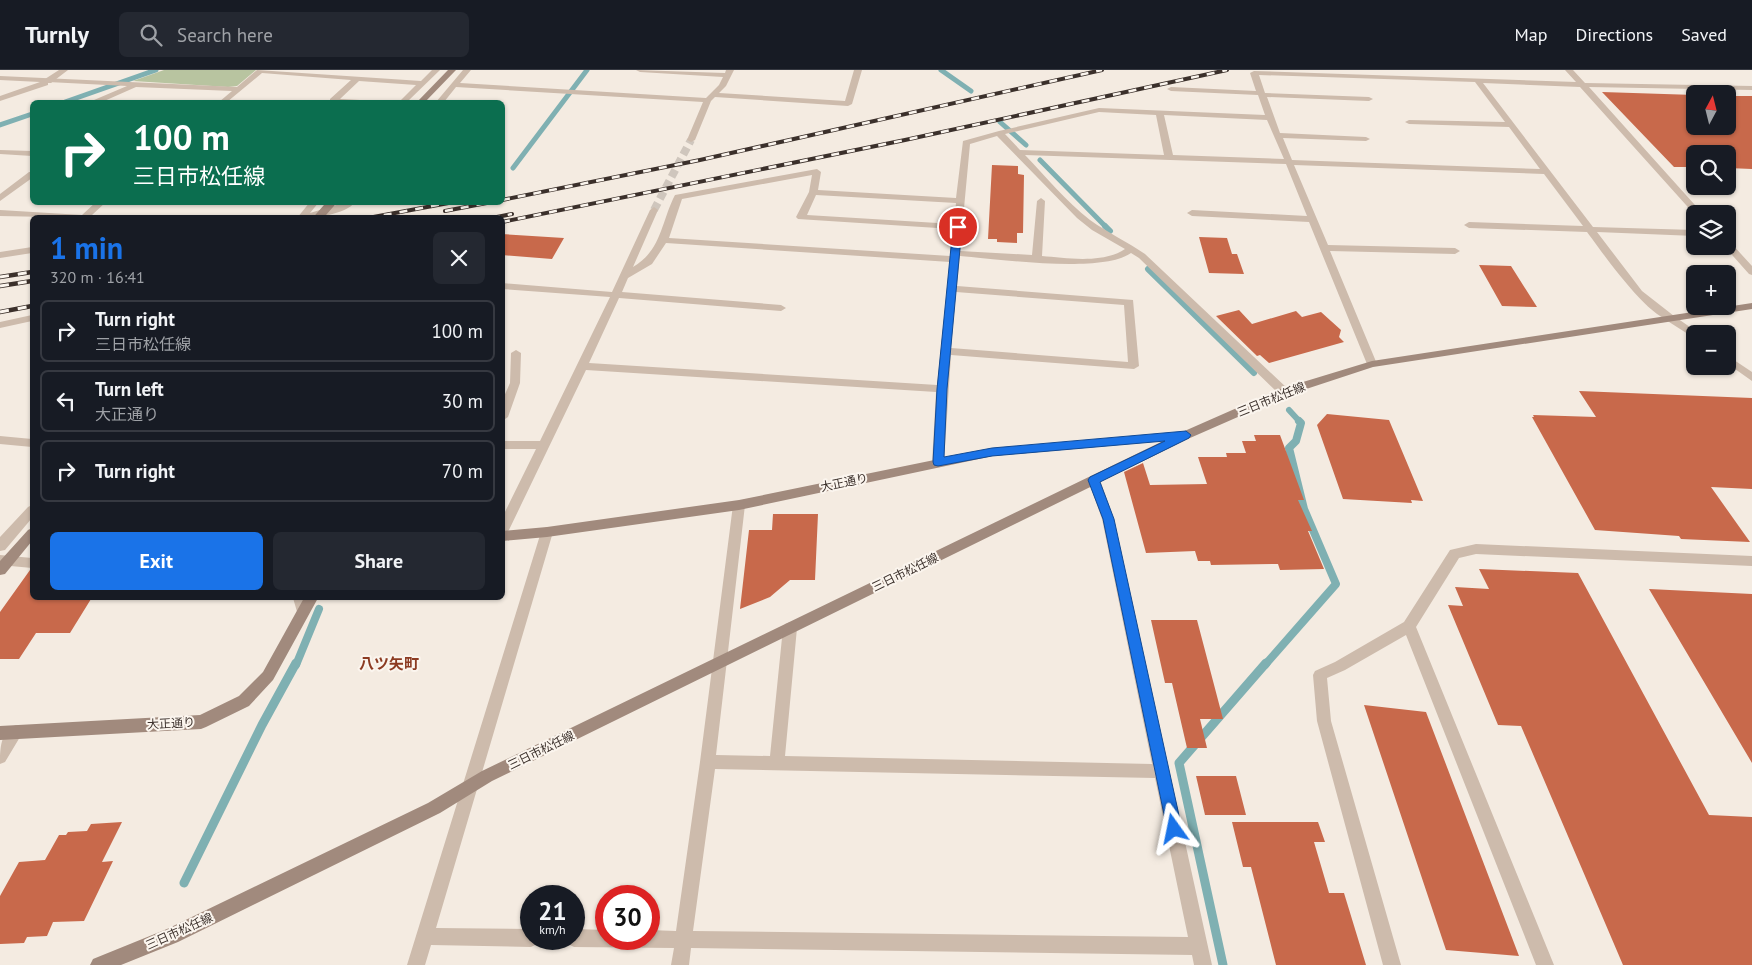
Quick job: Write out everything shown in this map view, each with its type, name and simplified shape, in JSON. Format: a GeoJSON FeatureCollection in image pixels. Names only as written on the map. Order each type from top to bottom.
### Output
{"type":"FeatureCollection","features":[{"type":"Feature","properties":{"kind":"main road"},"geometry":{"type":"LineString","coordinates":[[423,100],[452,70]]}},
{"type":"Feature","properties":{"kind":"main road"},"geometry":{"type":"LineString","coordinates":[[321,215],[329,205]]}},
{"type":"Feature","properties":{"kind":"main road","name":"三日市松任線"},"geometry":{"type":"LineString","coordinates":[[99,965],[172,936],[434,808],[487,776],[720,662],[1186,435],[1284,392],[1372,364],[1752,306]]}},
{"type":"Feature","properties":{"kind":"main road","name":"大正通り"},"geometry":{"type":"LineString","coordinates":[[505,536],[547,532],[739,505],[992,452],[1186,435]]}},
{"type":"Feature","properties":{"kind":"main road"},"geometry":{"type":"LineString","coordinates":[[3,563],[30,535]]}},
{"type":"Feature","properties":{"kind":"main road","name":"大正通り"},"geometry":{"type":"LineString","coordinates":[[0,733],[201,722],[244,701],[268,676],[301,604]]}},
{"type":"Feature","properties":{"kind":"street"},"geometry":{"type":"LineString","coordinates":[[0,99],[50,81],[64,70]]}},
{"type":"Feature","properties":{"kind":"street"},"geometry":{"type":"LineString","coordinates":[[405,100],[436,70]]}},
{"type":"Feature","properties":{"kind":"street"},"geometry":{"type":"LineString","coordinates":[[442,100],[467,70]]}},
{"type":"Feature","properties":{"kind":"street"},"geometry":{"type":"LineString","coordinates":[[640,70],[728,73],[722,86],[711,98],[691,140]]}},
{"type":"Feature","properties":{"kind":"street"},"geometry":{"type":"LineString","coordinates":[[454,85],[848,104],[858,70]]}},
{"type":"Feature","properties":{"kind":"street"},"geometry":{"type":"LineString","coordinates":[[1469,70],[1638,294],[1686,328]]}},
{"type":"Feature","properties":{"kind":"street"},"geometry":{"type":"LineString","coordinates":[[1569,70],[1691,205]]}},
{"type":"Feature","properties":{"kind":"street"},"geometry":{"type":"LineString","coordinates":[[225,100],[261,71],[323,73],[357,78],[423,83]]}},
{"type":"Feature","properties":{"kind":"street"},"geometry":{"type":"LineString","coordinates":[[1372,364],[1270,118],[1254,73],[1370,73],[1583,85],[1752,88]]}},
{"type":"Feature","properties":{"kind":"street"},"geometry":{"type":"LineString","coordinates":[[0,78],[239,89]]}},
{"type":"Feature","properties":{"kind":"street"},"geometry":{"type":"LineString","coordinates":[[334,100],[357,78]]}},
{"type":"Feature","properties":{"kind":"street"},"geometry":{"type":"LineString","coordinates":[[101,100],[136,85]]}},
{"type":"Feature","properties":{"kind":"street"},"geometry":{"type":"LineString","coordinates":[[1171,90],[1369,99]]}},
{"type":"Feature","properties":{"kind":"street"},"geometry":{"type":"LineString","coordinates":[[938,462],[942,389],[966,143],[998,132],[1099,110],[1270,118]]}},
{"type":"Feature","properties":{"kind":"street"},"geometry":{"type":"LineString","coordinates":[[1159,112],[1169,157]]}},
{"type":"Feature","properties":{"kind":"street"},"geometry":{"type":"LineString","coordinates":[[1409,122],[1511,125]]}},
{"type":"Feature","properties":{"kind":"street"},"geometry":{"type":"LineString","coordinates":[[998,132],[1079,216],[1105,235],[1132,248],[1142,256],[1284,392]]}},
{"type":"Feature","properties":{"kind":"street"},"geometry":{"type":"LineString","coordinates":[[1277,135],[1366,139]]}},
{"type":"Feature","properties":{"kind":"street"},"geometry":{"type":"LineString","coordinates":[[0,152],[30,154]]}},
{"type":"Feature","properties":{"kind":"street"},"geometry":{"type":"LineString","coordinates":[[1019,152],[1547,172]]}},
{"type":"Feature","properties":{"kind":"street"},"geometry":{"type":"LineString","coordinates":[[626,276],[649,262],[663,240],[678,197],[817,172],[813,192],[801,217],[958,227]]}},
{"type":"Feature","properties":{"kind":"street"},"geometry":{"type":"LineString","coordinates":[[0,198],[30,176]]}},
{"type":"Feature","properties":{"kind":"street"},"geometry":{"type":"LineString","coordinates":[[813,192],[960,201]]}},
{"type":"Feature","properties":{"kind":"street"},"geometry":{"type":"LineString","coordinates":[[1037,259],[1041,201]]}},
{"type":"Feature","properties":{"kind":"street"},"geometry":{"type":"LineString","coordinates":[[87,215],[99,205]]}},
{"type":"Feature","properties":{"kind":"street"},"geometry":{"type":"LineString","coordinates":[[304,215],[312,205]]}},
{"type":"Feature","properties":{"kind":"street"},"geometry":{"type":"LineString","coordinates":[[313,215],[349,205]]}},
{"type":"Feature","properties":{"kind":"street"},"geometry":{"type":"LineString","coordinates":[[505,526],[617,296],[654,210]]}},
{"type":"Feature","properties":{"kind":"street"},"geometry":{"type":"LineString","coordinates":[[0,213],[42,215]]}},
{"type":"Feature","properties":{"kind":"street"},"geometry":{"type":"LineString","coordinates":[[1192,213],[1311,219]]}},
{"type":"Feature","properties":{"kind":"street"},"geometry":{"type":"LineString","coordinates":[[1469,225],[1686,233]]}},
{"type":"Feature","properties":{"kind":"street"},"geometry":{"type":"LineString","coordinates":[[663,240],[1086,262],[1122,256],[1132,248]]}},
{"type":"Feature","properties":{"kind":"street"},"geometry":{"type":"LineString","coordinates":[[1323,248],[1455,251]]}},
{"type":"Feature","properties":{"kind":"street"},"geometry":{"type":"LineString","coordinates":[[0,255],[30,250]]}},
{"type":"Feature","properties":{"kind":"street"},"geometry":{"type":"LineString","coordinates":[[1736,254],[1752,272]]}},
{"type":"Feature","properties":{"kind":"street"},"geometry":{"type":"LineString","coordinates":[[505,286],[781,308]]}},
{"type":"Feature","properties":{"kind":"street"},"geometry":{"type":"LineString","coordinates":[[946,351],[1134,366],[1129,302],[952,289]]}},
{"type":"Feature","properties":{"kind":"street"},"geometry":{"type":"LineString","coordinates":[[0,325],[30,318]]}},
{"type":"Feature","properties":{"kind":"street"},"geometry":{"type":"LineString","coordinates":[[505,409],[515,383],[516,354]]}},
{"type":"Feature","properties":{"kind":"street"},"geometry":{"type":"LineString","coordinates":[[1736,365],[1752,377]]}},
{"type":"Feature","properties":{"kind":"street"},"geometry":{"type":"LineString","coordinates":[[583,366],[942,389]]}},
{"type":"Feature","properties":{"kind":"street"},"geometry":{"type":"LineString","coordinates":[[0,440],[30,443]]}},
{"type":"Feature","properties":{"kind":"street"},"geometry":{"type":"LineString","coordinates":[[505,445],[543,445]]}},
{"type":"Feature","properties":{"kind":"street"},"geometry":{"type":"LineString","coordinates":[[1094,480],[1108,519],[1203,965]]}},
{"type":"Feature","properties":{"kind":"street"},"geometry":{"type":"LineString","coordinates":[[680,965],[708,762],[739,505]]}},
{"type":"Feature","properties":{"kind":"street"},"geometry":{"type":"LineString","coordinates":[[0,546],[30,512]]}},
{"type":"Feature","properties":{"kind":"street"},"geometry":{"type":"LineString","coordinates":[[416,965],[547,532]]}},
{"type":"Feature","properties":{"kind":"street"},"geometry":{"type":"LineString","coordinates":[[1392,965],[1324,721],[1320,675],[1340,666],[1410,626],[1455,554],[1476,549],[1752,560]]}},
{"type":"Feature","properties":{"kind":"street"},"geometry":{"type":"LineString","coordinates":[[3,563],[30,561]]}},
{"type":"Feature","properties":{"kind":"street"},"geometry":{"type":"LineString","coordinates":[[1410,626],[1544,965]]}},
{"type":"Feature","properties":{"kind":"street"},"geometry":{"type":"LineString","coordinates":[[777,764],[790,628]]}},
{"type":"Feature","properties":{"kind":"street"},"geometry":{"type":"LineString","coordinates":[[0,757],[16,732]]}},
{"type":"Feature","properties":{"kind":"street"},"geometry":{"type":"LineString","coordinates":[[708,762],[1162,771]]}},
{"type":"Feature","properties":{"kind":"street"},"geometry":{"type":"LineString","coordinates":[[425,936],[520,938]]}},
{"type":"Feature","properties":{"kind":"street"},"geometry":{"type":"LineString","coordinates":[[585,938],[1200,946]]}},
{"type":"Feature","properties":{"kind":"green space"},"geometry":{"type":"Polygon","coordinates":[[[164,70],[256,70],[237,86],[228,87],[133,81],[164,70]]]}},
{"type":"Feature","properties":{"kind":"building"},"geometry":{"type":"Polygon","coordinates":[[[1602,92],[1686,95],[1686,135],[1736,135],[1736,96],[1752,96],[1752,169],[1736,168],[1736,145],[1686,145],[1686,167],[1674,167],[1602,92]]]}},
{"type":"Feature","properties":{"kind":"building"},"geometry":{"type":"Polygon","coordinates":[[[992,165],[1018,166],[1018,174],[1024,175],[1023,233],[1017,233],[1017,243],[997,242],[997,239],[988,239],[992,165]]]}},
{"type":"Feature","properties":{"kind":"building"},"geometry":{"type":"Polygon","coordinates":[[[505,234],[564,238],[552,259],[505,255],[505,234]]]}},
{"type":"Feature","properties":{"kind":"building"},"geometry":{"type":"Polygon","coordinates":[[[1199,237],[1227,238],[1232,254],[1237,254],[1244,274],[1209,273],[1199,237]]]}},
{"type":"Feature","properties":{"kind":"building"},"geometry":{"type":"Polygon","coordinates":[[[1479,265],[1511,266],[1537,307],[1502,306],[1479,265]]]}},
{"type":"Feature","properties":{"kind":"building"},"geometry":{"type":"Polygon","coordinates":[[[1239,310],[1252,324],[1296,311],[1302,317],[1321,312],[1341,330],[1339,337],[1344,342],[1269,363],[1260,355],[1257,356],[1216,316],[1239,310]]]}},
{"type":"Feature","properties":{"kind":"building"},"geometry":{"type":"Polygon","coordinates":[[[1579,391],[1752,398],[1752,489],[1711,487],[1750,542],[1681,539],[1679,536],[1595,530],[1532,417],[1534,417],[1533,415],[1596,417],[1579,391]]]}},
{"type":"Feature","properties":{"kind":"building"},"geometry":{"type":"Polygon","coordinates":[[[1327,414],[1389,420],[1423,501],[1411,500],[1412,503],[1343,499],[1317,425],[1327,414]]]}},
{"type":"Feature","properties":{"kind":"building"},"geometry":{"type":"Polygon","coordinates":[[[1254,435],[1280,435],[1304,500],[1298,500],[1312,531],[1308,531],[1324,569],[1280,570],[1278,564],[1211,565],[1210,561],[1198,561],[1195,551],[1146,553],[1124,472],[1143,463],[1150,485],[1207,484],[1198,457],[1227,457],[1226,453],[1246,453],[1242,441],[1256,441],[1254,435]]]}},
{"type":"Feature","properties":{"kind":"building"},"geometry":{"type":"Polygon","coordinates":[[[773,514],[818,514],[815,580],[790,580],[770,597],[740,609],[749,530],[772,530],[773,514]]]}},
{"type":"Feature","properties":{"kind":"building"},"geometry":{"type":"Polygon","coordinates":[[[1479,569],[1578,573],[1709,815],[1752,817],[1752,965],[1623,965],[1521,726],[1498,725],[1448,605],[1463,606],[1455,587],[1489,589],[1479,569]]]}},
{"type":"Feature","properties":{"kind":"building"},"geometry":{"type":"Polygon","coordinates":[[[30,570],[30,600],[90,600],[70,633],[36,633],[19,659],[0,659],[0,612],[30,570]]]}},
{"type":"Feature","properties":{"kind":"building"},"geometry":{"type":"Polygon","coordinates":[[[1649,589],[1752,594],[1752,763],[1649,589]]]}},
{"type":"Feature","properties":{"kind":"building"},"geometry":{"type":"Polygon","coordinates":[[[1151,620],[1197,620],[1223,719],[1200,719],[1207,748],[1187,748],[1172,683],[1165,683],[1151,620]]]}},
{"type":"Feature","properties":{"kind":"building"},"geometry":{"type":"Polygon","coordinates":[[[1364,705],[1426,712],[1519,956],[1446,950],[1364,705]]]}},
{"type":"Feature","properties":{"kind":"building"},"geometry":{"type":"Polygon","coordinates":[[[1196,776],[1236,776],[1246,815],[1205,815],[1196,776]]]}},
{"type":"Feature","properties":{"kind":"building"},"geometry":{"type":"Polygon","coordinates":[[[122,822],[102,862],[113,861],[84,921],[53,922],[47,936],[27,937],[24,943],[0,944],[0,896],[19,862],[45,860],[59,835],[66,835],[68,832],[87,831],[91,824],[122,822]]]}},
{"type":"Feature","properties":{"kind":"building"},"geometry":{"type":"Polygon","coordinates":[[[1232,822],[1318,822],[1325,842],[1314,842],[1329,893],[1344,893],[1366,965],[1276,965],[1251,867],[1243,867],[1232,822]]]}},
{"type":"Feature","properties":{"kind":"waterway"},"geometry":{"type":"LineString","coordinates":[[71,100],[156,70]]}},
{"type":"Feature","properties":{"kind":"waterway"},"geometry":{"type":"LineString","coordinates":[[513,168],[587,70]]}},
{"type":"Feature","properties":{"kind":"waterway"},"geometry":{"type":"LineString","coordinates":[[941,70],[971,91]]}},
{"type":"Feature","properties":{"kind":"waterway"},"geometry":{"type":"LineString","coordinates":[[0,125],[30,115]]}},
{"type":"Feature","properties":{"kind":"waterway"},"geometry":{"type":"LineString","coordinates":[[1000,122],[1026,145]]}},
{"type":"Feature","properties":{"kind":"waterway"},"geometry":{"type":"LineString","coordinates":[[1040,160],[1106,227]]}},
{"type":"Feature","properties":{"kind":"waterway"},"geometry":{"type":"LineString","coordinates":[[1106,227],[1110,231]]}},
{"type":"Feature","properties":{"kind":"waterway"},"geometry":{"type":"LineString","coordinates":[[1148,269],[1254,373]]}},
{"type":"Feature","properties":{"kind":"waterway"},"geometry":{"type":"LineString","coordinates":[[1289,410],[1300,422]]}},
{"type":"Feature","properties":{"kind":"waterway"},"geometry":{"type":"LineString","coordinates":[[1265,665],[1336,584],[1304,509],[1289,448],[1296,441],[1300,422]]}},
{"type":"Feature","properties":{"kind":"waterway"},"geometry":{"type":"LineString","coordinates":[[296,665],[319,609]]}},
{"type":"Feature","properties":{"kind":"waterway"},"geometry":{"type":"LineString","coordinates":[[184,883],[262,725],[296,663]]}},
{"type":"Feature","properties":{"kind":"waterway"},"geometry":{"type":"LineString","coordinates":[[1223,965],[1179,763],[1266,663]]}},
{"type":"Feature","properties":{"kind":"tunnel"},"geometry":{"type":"LineString","coordinates":[[654,210],[691,140]]}},
{"type":"Feature","properties":{"kind":"railway"},"geometry":{"type":"LineString","coordinates":[[505,199],[700,160],[1102,70]]}},
{"type":"Feature","properties":{"kind":"railway"},"geometry":{"type":"LineString","coordinates":[[505,221],[905,140],[1227,70]]}},
{"type":"Feature","properties":{"kind":"railway"},"geometry":{"type":"LineString","coordinates":[[384,215],[438,205]]}},
{"type":"Feature","properties":{"kind":"railway"},"geometry":{"type":"LineString","coordinates":[[445,211],[476,205]]}},
{"type":"Feature","properties":{"kind":"railway"},"geometry":{"type":"LineString","coordinates":[[505,215],[512,214]]}},
{"type":"Feature","properties":{"kind":"railway"},"geometry":{"type":"LineString","coordinates":[[0,277],[30,272]]}},
{"type":"Feature","properties":{"kind":"railway"},"geometry":{"type":"LineString","coordinates":[[0,286],[30,281]]}},
{"type":"Feature","properties":{"kind":"railway"},"geometry":{"type":"LineString","coordinates":[[0,312],[30,306]]}},
{"type":"Feature","properties":{"kind":"district","name":"八ツ矢町"},"geometry":{"type":"Point","coordinates":[389,663]}},
{"type":"Feature","properties":{"kind":"route"},"geometry":{"type":"LineString","coordinates":[[958,227],[942,389],[938,462],[992,452],[1186,435],[1094,480],[1108,519],[1174,829]]}}]}
